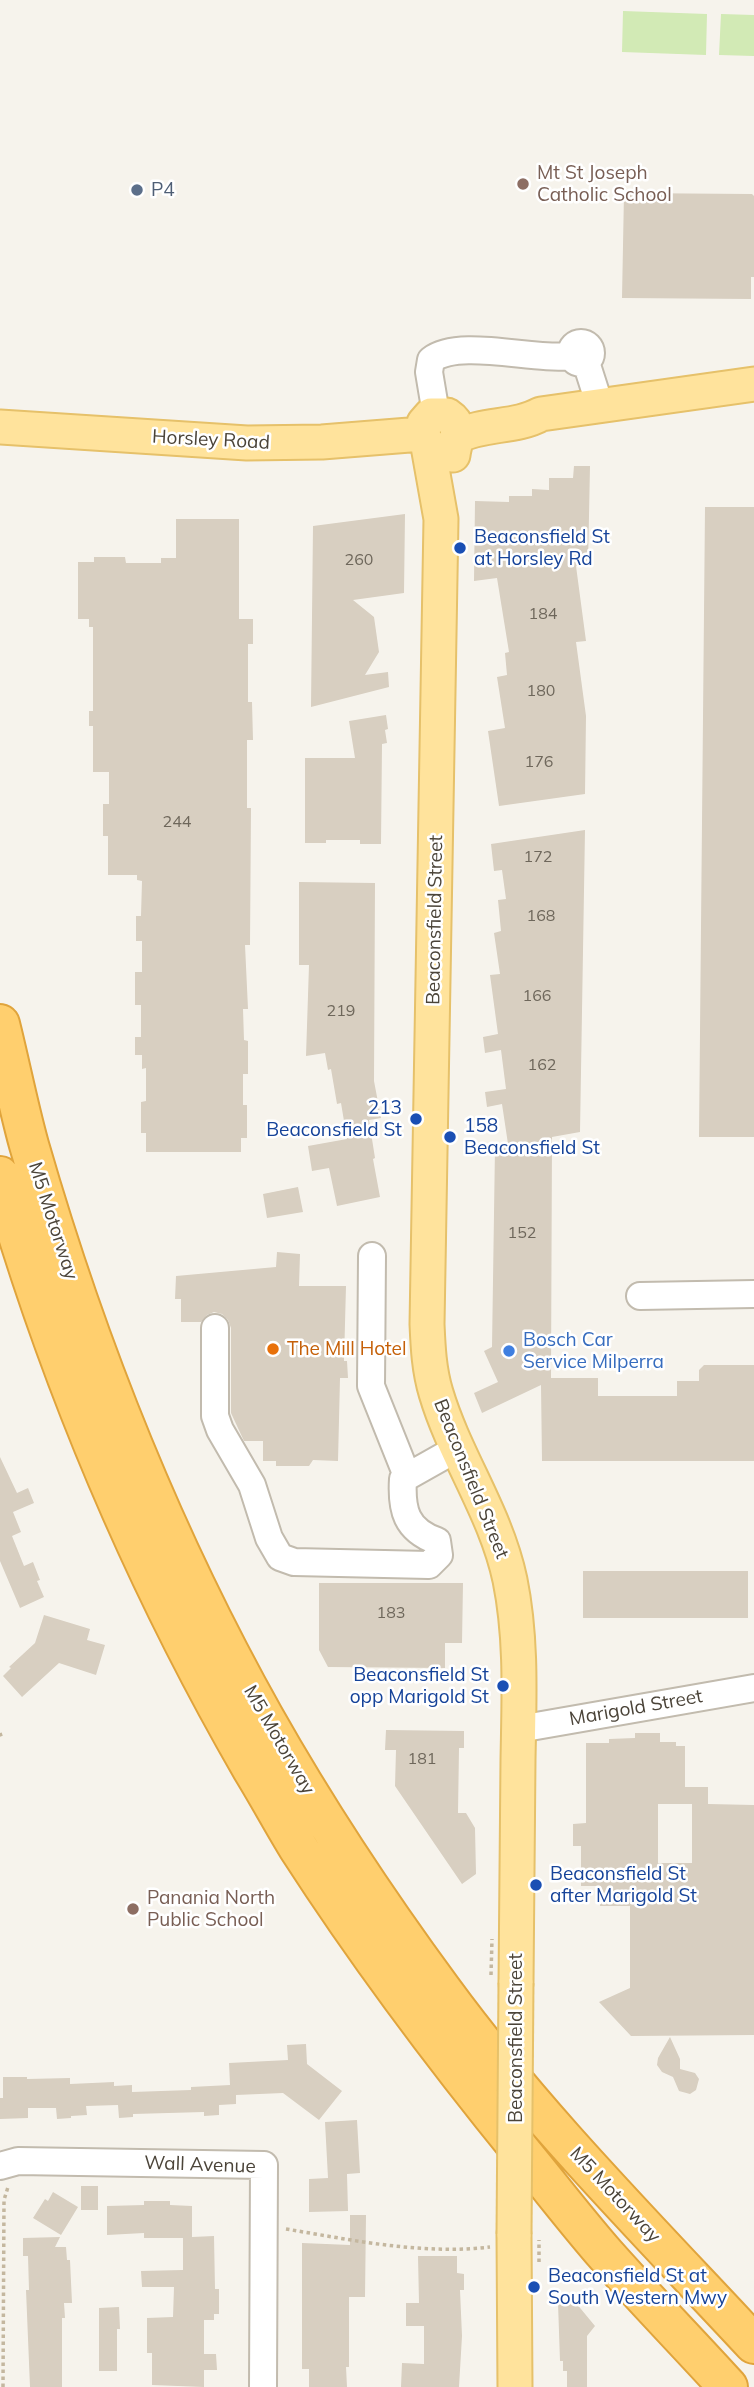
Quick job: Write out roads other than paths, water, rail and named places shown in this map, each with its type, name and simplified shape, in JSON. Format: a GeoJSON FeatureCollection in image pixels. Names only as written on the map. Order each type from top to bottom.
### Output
{"type":"FeatureCollection","features":[{"type":"Feature","properties":{"kind":"highway","name":"M5 Motorway"},"geometry":{"type":"LineString","coordinates":[[0,1024],[29,1143],[74,1285],[116,1402],[161,1512],[212,1618],[265,1718],[346,1852],[443,1991],[548,2123],[754,2344]]}},
{"type":"Feature","properties":{"kind":"highway","name":"M5 Motorway"},"geometry":{"type":"LineString","coordinates":[[0,1176],[51,1338],[129,1530],[173,1624],[222,1717],[298,1848],[381,1970],[458,2075],[604,2253],[728,2387]]}},
{"type":"Feature","properties":{"kind":"main road","name":"Horsley Road"},"geometry":{"type":"LineString","coordinates":[[0,427],[247,443],[443,438],[529,408],[536,417],[754,384]]}},
{"type":"Feature","properties":{"kind":"main road"},"geometry":{"type":"LineString","coordinates":[[443,438],[460,463],[482,444],[536,417]]}},
{"type":"Feature","properties":{"kind":"main road","name":"Beaconsfield Street"},"geometry":{"type":"LineString","coordinates":[[443,438],[427,1324],[435,1391],[492,1523],[510,1580],[518,1655],[516,1983],[502,2240],[515,2387]]}},
{"type":"Feature","properties":{"kind":"street"},"geometry":{"type":"LineString","coordinates":[[443,438],[429,372],[431,360],[438,354],[458,351],[578,359],[600,406]]}},
{"type":"Feature","properties":{"kind":"street"},"geometry":{"type":"LineString","coordinates":[[372,1256],[371,1387],[407,1476]]}},
{"type":"Feature","properties":{"kind":"street"},"geometry":{"type":"LineString","coordinates":[[639,1296],[754,1294]]}},
{"type":"Feature","properties":{"kind":"street"},"geometry":{"type":"LineString","coordinates":[[215,1328],[215,1416],[220,1430],[253,1485],[269,1538],[280,1557],[294,1562],[429,1565],[439,1556],[437,1541],[424,1536],[410,1524],[401,1501],[403,1479],[458,1448]]}},
{"type":"Feature","properties":{"kind":"street","name":"Marigold Street"},"geometry":{"type":"LineString","coordinates":[[519,1729],[754,1688]]}},
{"type":"Feature","properties":{"kind":"street","name":"Wall Avenue"},"geometry":{"type":"LineString","coordinates":[[6,2164],[264,2165],[263,2387]]}},
{"type":"Feature","properties":{"kind":"place","name":"Mt St Joseph Catholic School"},"geometry":{"type":"Point","coordinates":[523,184]}},
{"type":"Feature","properties":{"kind":"place","name":"P4"},"geometry":{"type":"Point","coordinates":[137,190]}},
{"type":"Feature","properties":{"kind":"place","name":"Beaconsfield St at Horsley Rd"},"geometry":{"type":"Point","coordinates":[460,548]}},
{"type":"Feature","properties":{"kind":"place","name":"213 Beaconsfield St"},"geometry":{"type":"Point","coordinates":[416,1119]}},
{"type":"Feature","properties":{"kind":"place","name":"158 Beaconsfield St"},"geometry":{"type":"Point","coordinates":[450,1137]}},
{"type":"Feature","properties":{"kind":"place","name":"The Mill Hotel"},"geometry":{"type":"Point","coordinates":[273,1349]}},
{"type":"Feature","properties":{"kind":"place","name":"Bosch Car Service Milperra"},"geometry":{"type":"Point","coordinates":[509,1351]}},
{"type":"Feature","properties":{"kind":"place","name":"Beaconsfield St opp Marigold St"},"geometry":{"type":"Point","coordinates":[503,1686]}},
{"type":"Feature","properties":{"kind":"place","name":"Beaconsfield St after Marigold St"},"geometry":{"type":"Point","coordinates":[536,1885]}},
{"type":"Feature","properties":{"kind":"place","name":"Panania North Public School"},"geometry":{"type":"Point","coordinates":[133,1909]}},
{"type":"Feature","properties":{"kind":"place","name":"Beaconsfield St at South Western Mwy"},"geometry":{"type":"Point","coordinates":[534,2287]}}]}
